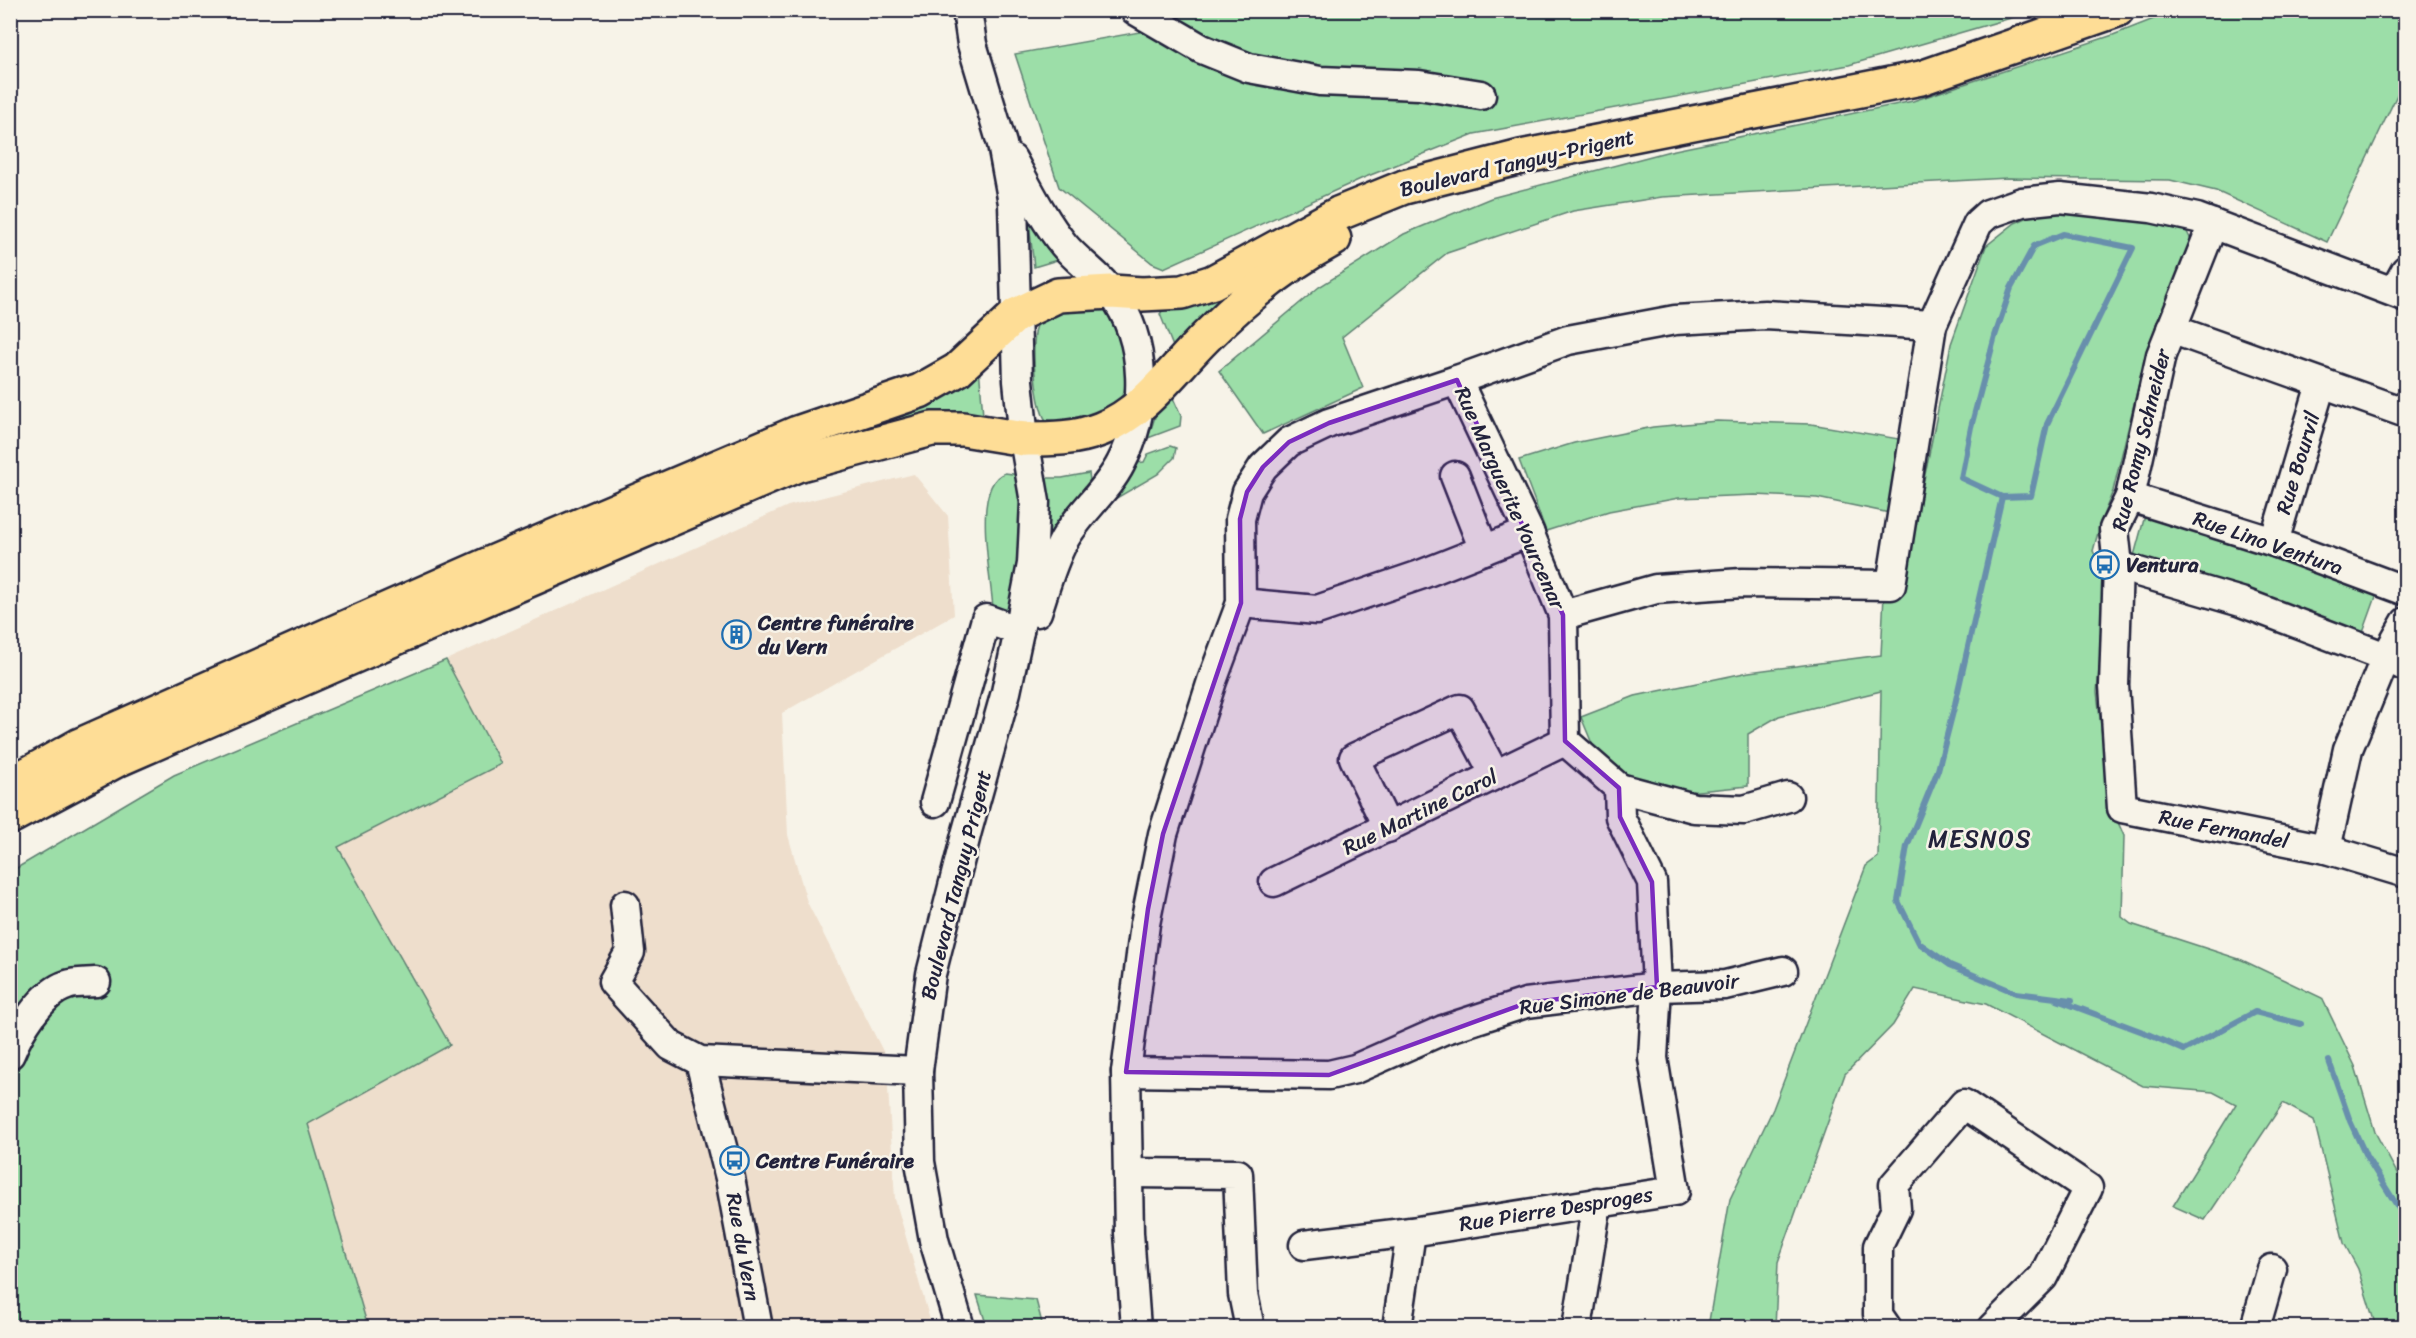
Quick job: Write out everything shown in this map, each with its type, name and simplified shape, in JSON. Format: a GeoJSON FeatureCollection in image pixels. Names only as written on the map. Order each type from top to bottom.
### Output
{"type":"FeatureCollection","features":[{"type":"Feature","properties":{"kind":"main road","name":"Boulevard Tanguy-Prigent"},"geometry":{"type":"LineString","coordinates":[[10,784],[80,745],[447,583],[797,433],[920,390],[957,370],[1016,315],[1058,295],[1182,292],[1213,282],[1340,213],[1404,187],[1521,157],[1921,78],[2117,10]]}},
{"type":"Feature","properties":{"kind":"main road","name":"Boulevard Tanguy Prigent"},"geometry":{"type":"LineString","coordinates":[[1024,439],[1070,439],[1102,429],[1140,407],[1210,332],[1252,296],[1318,248],[1390,207],[1469,171]]}},
{"type":"Feature","properties":{"kind":"main road"},"geometry":{"type":"LineString","coordinates":[[10,817],[117,760],[501,591],[797,465],[932,429],[963,429],[1024,439]]}},
{"type":"Feature","properties":{"kind":"street"},"geometry":{"type":"LineString","coordinates":[[967,10],[972,44],[1002,144],[1013,203],[1018,381],[1024,439]]}},
{"type":"Feature","properties":{"kind":"street"},"geometry":{"type":"LineString","coordinates":[[1136,10],[1202,49],[1249,68],[1320,81],[1419,85],[1481,95]]}},
{"type":"Feature","properties":{"kind":"street","name":"Boulevard Tanguy Prigent"},"geometry":{"type":"LineString","coordinates":[[1002,144],[1043,215],[1064,246],[1111,292],[1120,306],[1134,338],[1139,368],[1140,407],[1134,432],[1121,463],[1106,487],[1065,539],[1006,693]]}},
{"type":"Feature","properties":{"kind":"street"},"geometry":{"type":"LineString","coordinates":[[1563,615],[1656,589],[1742,583],[1891,585],[1932,325],[1978,223],[1988,214],[2022,202],[2060,198],[2151,208],[2197,218],[2402,287]]}},
{"type":"Feature","properties":{"kind":"street","name":"Rue Romy Schneider"},"geometry":{"type":"LineString","coordinates":[[2122,808],[2114,685],[2118,566],[2114,529],[2130,497],[2161,355],[2213,224]]}},
{"type":"Feature","properties":{"kind":"street","name":"Rue Marguerite Yourcenar"},"geometry":{"type":"LineString","coordinates":[[1565,741],[1563,615],[1529,532],[1457,380],[1568,340],[1675,320],[1765,315],[1932,325]]}},
{"type":"Feature","properties":{"kind":"street","name":"Rue Bourvil"},"geometry":{"type":"LineString","coordinates":[[2171,329],[2406,413]]}},
{"type":"Feature","properties":{"kind":"street"},"geometry":{"type":"LineString","coordinates":[[1136,1328],[1129,1233],[1126,1072],[1145,924],[1163,834],[1212,681],[1241,603],[1240,519],[1247,492],[1263,467],[1289,442],[1329,423],[1457,380]]}},
{"type":"Feature","properties":{"kind":"street","name":"Rue Bourvil"},"geometry":{"type":"LineString","coordinates":[[2274,543],[2321,384]]}},
{"type":"Feature","properties":{"kind":"street","name":"Boulevard Tanguy Prigent"},"geometry":{"type":"LineString","coordinates":[[960,1328],[934,1240],[920,1162],[918,1071],[931,974],[964,841],[1006,693],[1032,564],[1035,502],[1024,439]]}},
{"type":"Feature","properties":{"kind":"street"},"geometry":{"type":"LineString","coordinates":[[1455,476],[1484,550]]}},
{"type":"Feature","properties":{"kind":"street","name":"Rue Lino Ventura"},"geometry":{"type":"LineString","coordinates":[[2130,497],[2274,543],[2406,591]]}},
{"type":"Feature","properties":{"kind":"street"},"geometry":{"type":"LineString","coordinates":[[1241,603],[1317,610],[1529,532]]}},
{"type":"Feature","properties":{"kind":"street"},"geometry":{"type":"LineString","coordinates":[[2118,566],[2241,602],[2396,662]]}},
{"type":"Feature","properties":{"kind":"street"},"geometry":{"type":"LineString","coordinates":[[935,802],[986,620],[1019,631]]}},
{"type":"Feature","properties":{"kind":"street"},"geometry":{"type":"LineString","coordinates":[[2326,849],[2348,749],[2396,662],[2406,622]]}},
{"type":"Feature","properties":{"kind":"street"},"geometry":{"type":"LineString","coordinates":[[1388,828],[1354,758],[1460,709],[1495,775]]}},
{"type":"Feature","properties":{"kind":"street"},"geometry":{"type":"LineString","coordinates":[[1565,741],[1619,788],[1694,808],[1744,810],[1788,797]]}},
{"type":"Feature","properties":{"kind":"street","name":"Rue Martine Carol"},"geometry":{"type":"LineString","coordinates":[[1274,882],[1565,741]]}},
{"type":"Feature","properties":{"kind":"street"},"geometry":{"type":"LineString","coordinates":[[1619,788],[1620,817],[1653,882],[1657,987]]}},
{"type":"Feature","properties":{"kind":"street","name":"Rue Fernandel"},"geometry":{"type":"LineString","coordinates":[[2122,808],[2326,849],[2406,873]]}},
{"type":"Feature","properties":{"kind":"street"},"geometry":{"type":"LineString","coordinates":[[625,905],[630,952],[614,982],[671,1046],[699,1061],[918,1071]]}},
{"type":"Feature","properties":{"kind":"street","name":"Rue Simone de Beauvoir"},"geometry":{"type":"LineString","coordinates":[[1126,1072],[1329,1075],[1354,1069],[1443,1030],[1526,1003],[1657,987],[1725,985],[1783,971]]}},
{"type":"Feature","properties":{"kind":"street"},"geometry":{"type":"LineString","coordinates":[[10,1054],[17,1036],[41,1003],[66,985],[96,982]]}},
{"type":"Feature","properties":{"kind":"street","name":"Rue Pierre Desproges"},"geometry":{"type":"LineString","coordinates":[[1304,1245],[1411,1232],[1675,1191],[1653,1058],[1657,987]]}},
{"type":"Feature","properties":{"kind":"street","name":"Rue du Vern"},"geometry":{"type":"LineString","coordinates":[[699,1061],[730,1178],[758,1328]]}},
{"type":"Feature","properties":{"kind":"street"},"geometry":{"type":"LineString","coordinates":[[1887,1328],[1878,1315],[1878,1246],[1896,1209],[1894,1185],[1964,1104],[2088,1188],[2043,1277],[1992,1328]]}},
{"type":"Feature","properties":{"kind":"street"},"geometry":{"type":"LineString","coordinates":[[1128,1173],[1238,1174],[1243,1294],[1250,1328]]}},
{"type":"Feature","properties":{"kind":"street"},"geometry":{"type":"LineString","coordinates":[[1576,1328],[1597,1202]]}},
{"type":"Feature","properties":{"kind":"street"},"geometry":{"type":"LineString","coordinates":[[1397,1328],[1411,1232]]}},
{"type":"Feature","properties":{"kind":"street"},"geometry":{"type":"LineString","coordinates":[[2255,1328],[2272,1269]]}},
{"type":"Feature","properties":{"kind":"highlighted area"},"geometry":{"type":"Polygon","coordinates":[[[1457,380],[1563,615],[1565,741],[1619,788],[1620,817],[1652,882],[1657,987],[1526,1003],[1329,1075],[1126,1072],[1148,909],[1163,834],[1241,603],[1240,519],[1247,492],[1263,467],[1289,442],[1329,423],[1457,380]]]}},
{"type":"Feature","properties":{"kind":"shaded area"},"geometry":{"type":"Polygon","coordinates":[[[914,474],[948,516],[954,615],[782,713],[788,835],[807,902],[886,1057],[895,1199],[932,1327],[368,1327],[307,1124],[450,1045],[338,847],[501,764],[446,660],[788,506],[914,474]]]}},
{"type":"Feature","properties":{"kind":"green space"},"geometry":{"type":"Polygon","coordinates":[[[1131,10],[2035,11],[1849,65],[1474,134],[1363,178],[1164,268],[1152,263],[1059,187],[1015,54],[1140,32],[1131,10]]]}},
{"type":"Feature","properties":{"kind":"green space"},"geometry":{"type":"Polygon","coordinates":[[[2174,11],[2405,11],[2405,78],[2327,242],[2216,191],[2170,180],[2008,178],[1662,197],[1573,211],[1447,253],[1342,337],[1363,388],[1263,434],[1219,371],[1319,287],[1404,234],[1491,198],[1670,151],[1913,101],[2113,35],[2174,11]]]}},
{"type":"Feature","properties":{"kind":"green space"},"geometry":{"type":"Polygon","coordinates":[[[2074,211],[2185,228],[2191,240],[2140,379],[2113,491],[2102,518],[2093,551],[2107,577],[2097,692],[2110,804],[2124,836],[2122,917],[2131,924],[2242,960],[2322,998],[2355,1066],[2375,1132],[2405,1188],[2405,1327],[2376,1327],[2358,1269],[2344,1243],[2314,1120],[2283,1103],[2205,1220],[2173,1206],[2236,1104],[2213,1092],[2143,1086],[1986,1004],[1915,989],[1893,1025],[1845,1074],[1778,1262],[1775,1327],[1708,1327],[1730,1199],[1773,1109],[1866,866],[1878,857],[1881,691],[1779,716],[1748,734],[1748,786],[1678,793],[1635,782],[1598,758],[1581,717],[1635,696],[1749,672],[1881,655],[1884,595],[1901,595],[1951,344],[1986,246],[2015,223],[2035,214],[2074,211]]]}},
{"type":"Feature","properties":{"kind":"green space"},"geometry":{"type":"Polygon","coordinates":[[[1028,214],[1057,260],[1034,267],[1028,214]]]}},
{"type":"Feature","properties":{"kind":"green space"},"geometry":{"type":"Polygon","coordinates":[[[1246,279],[1176,354],[1160,314],[1164,309],[1246,279]]]}},
{"type":"Feature","properties":{"kind":"green space"},"geometry":{"type":"Polygon","coordinates":[[[1087,308],[1106,310],[1116,329],[1125,361],[1124,393],[1109,407],[1088,416],[1056,421],[1046,420],[1042,413],[1037,388],[1034,357],[1035,331],[1038,324],[1047,317],[1061,312],[1087,308]]]}},
{"type":"Feature","properties":{"kind":"green space"},"geometry":{"type":"Polygon","coordinates":[[[979,366],[983,416],[940,413],[891,422],[809,451],[806,442],[979,366]]]}},
{"type":"Feature","properties":{"kind":"green space"},"geometry":{"type":"Polygon","coordinates":[[[1170,391],[1181,416],[1180,426],[1148,438],[1158,408],[1170,391]]]}},
{"type":"Feature","properties":{"kind":"green space"},"geometry":{"type":"Polygon","coordinates":[[[1717,421],[1811,424],[1899,439],[1890,513],[1817,498],[1755,495],[1679,498],[1609,511],[1546,531],[1519,460],[1574,443],[1653,427],[1717,421]]]}},
{"type":"Feature","properties":{"kind":"green space"},"geometry":{"type":"Polygon","coordinates":[[[1170,446],[1176,448],[1174,458],[1158,474],[1115,499],[1114,497],[1136,463],[1144,462],[1148,454],[1170,446]]]}},
{"type":"Feature","properties":{"kind":"green space"},"geometry":{"type":"Polygon","coordinates":[[[1005,473],[1020,475],[1022,489],[1016,613],[993,609],[987,556],[988,495],[994,481],[1005,473]]]}},
{"type":"Feature","properties":{"kind":"green space"},"geometry":{"type":"Polygon","coordinates":[[[1089,473],[1090,480],[1062,516],[1048,542],[1043,540],[1040,478],[1062,478],[1089,473]]]}},
{"type":"Feature","properties":{"kind":"green space"},"geometry":{"type":"Polygon","coordinates":[[[2146,512],[2378,591],[2360,641],[2132,563],[2146,512]]]}},
{"type":"Feature","properties":{"kind":"green space"},"geometry":{"type":"Polygon","coordinates":[[[446,660],[501,764],[338,847],[450,1045],[308,1124],[368,1327],[11,1327],[10,872],[174,775],[446,660]]]}},
{"type":"Feature","properties":{"kind":"green space"},"geometry":{"type":"Polygon","coordinates":[[[977,1295],[1036,1300],[1043,1327],[987,1327],[977,1295]]]}},
{"type":"Feature","properties":{"kind":"waterway"},"geometry":{"type":"LineString","coordinates":[[2063,234],[2133,248],[2047,424],[2031,496],[2002,497],[1961,478],[1971,427],[1995,336],[2011,288],[2034,246],[2063,234]]}},
{"type":"Feature","properties":{"kind":"waterway"},"geometry":{"type":"LineString","coordinates":[[2002,497],[1938,770],[1907,846],[1898,901],[1919,943],[1950,965],[2016,993],[2072,1000],[2057,1000],[2184,1050],[2255,1012],[2301,1024]]}},
{"type":"Feature","properties":{"kind":"waterway"},"geometry":{"type":"LineString","coordinates":[[2329,1061],[2350,1121],[2366,1156],[2406,1220]]}},
{"type":"Feature","properties":{"kind":"place","name":"Ventura"},"geometry":{"type":"Point","coordinates":[2105,565]}},
{"type":"Feature","properties":{"kind":"place","name":"Centre funéraire du Vern"},"geometry":{"type":"Point","coordinates":[737,635]}},
{"type":"Feature","properties":{"kind":"place","name":"Centre Funéraire"},"geometry":{"type":"Point","coordinates":[735,1161]}},
{"type":"Feature","properties":{"kind":"district","name":"MESNOS"},"geometry":{"type":"Point","coordinates":[1980,839]}}]}
